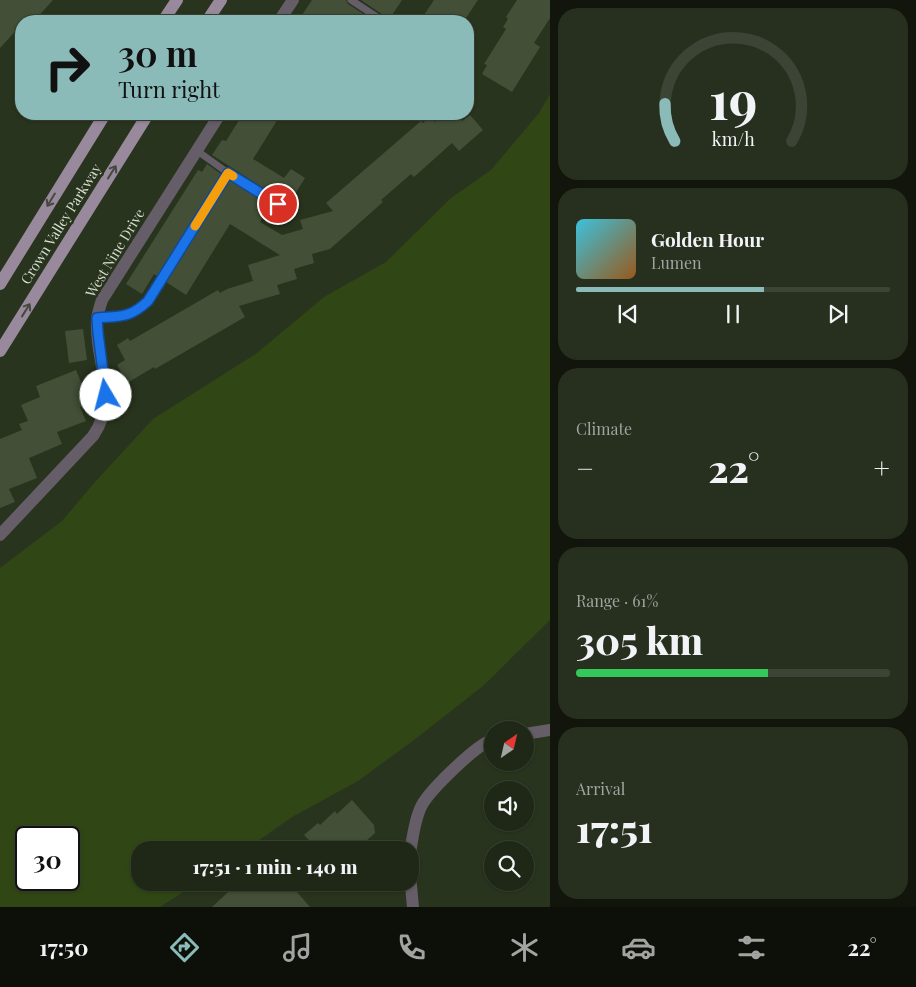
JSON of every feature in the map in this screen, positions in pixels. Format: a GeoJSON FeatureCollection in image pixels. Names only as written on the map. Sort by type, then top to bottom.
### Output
{"type":"FeatureCollection","features":[{"type":"Feature","properties":{"kind":"main road"},"geometry":{"type":"LineString","coordinates":[[167,15],[177,0]]}},
{"type":"Feature","properties":{"kind":"main road"},"geometry":{"type":"LineString","coordinates":[[211,15],[221,0]]}},
{"type":"Feature","properties":{"kind":"main road","name":"Crown Valley Parkway"},"geometry":{"type":"LineString","coordinates":[[0,284],[101,120]]}},
{"type":"Feature","properties":{"kind":"main road","name":"Crown Valley Parkway"},"geometry":{"type":"LineString","coordinates":[[0,351],[144,120]]}},
{"type":"Feature","properties":{"kind":"street"},"geometry":{"type":"LineString","coordinates":[[284,15],[293,0]]}},
{"type":"Feature","properties":{"kind":"street","name":"West Nine Drive"},"geometry":{"type":"LineString","coordinates":[[0,534],[94,436],[100,426],[105,410],[106,395],[97,318],[102,300],[216,120]]}},
{"type":"Feature","properties":{"kind":"street"},"geometry":{"type":"LineString","coordinates":[[534,733],[550,730]]}},
{"type":"Feature","properties":{"kind":"street"},"geometry":{"type":"LineString","coordinates":[[411,841],[420,807],[455,767],[484,746]]}},
{"type":"Feature","properties":{"kind":"street"},"geometry":{"type":"LineString","coordinates":[[412,891],[413,907]]}},
{"type":"Feature","properties":{"kind":"lane"},"geometry":{"type":"LineString","coordinates":[[351,0],[374,15]]}},
{"type":"Feature","properties":{"kind":"lane"},"geometry":{"type":"LineString","coordinates":[[196,150],[228,173],[278,204]]}},
{"type":"Feature","properties":{"kind":"lane"},"geometry":{"type":"LineString","coordinates":[[97,318],[127,316],[139,310],[148,301],[228,173]]}},
{"type":"Feature","properties":{"kind":"lane"},"geometry":{"type":"LineString","coordinates":[[269,220],[285,192]]}},
{"type":"Feature","properties":{"kind":"green space"},"geometry":{"type":"Polygon","coordinates":[[[550,94],[550,620],[483,686],[414,740],[358,781],[292,817],[258,841],[131,841],[131,891],[185,891],[160,907],[0,907],[0,568],[62,521],[153,419],[257,353],[324,297],[386,262],[451,198],[491,170],[539,113],[550,94]]]}},
{"type":"Feature","properties":{"kind":"building"},"geometry":{"type":"Polygon","coordinates":[[[0,0],[53,0],[39,15],[15,15],[15,32],[0,48],[0,0]]]}},
{"type":"Feature","properties":{"kind":"building"},"geometry":{"type":"Polygon","coordinates":[[[312,0],[346,0],[348,4],[365,15],[302,15],[312,0]]]}},
{"type":"Feature","properties":{"kind":"building"},"geometry":{"type":"Polygon","coordinates":[[[361,0],[402,0],[392,15],[383,15],[361,0]]]}},
{"type":"Feature","properties":{"kind":"building"},"geometry":{"type":"Polygon","coordinates":[[[434,0],[478,0],[468,15],[424,15],[434,0]]]}},
{"type":"Feature","properties":{"kind":"building"},"geometry":{"type":"Polygon","coordinates":[[[517,0],[550,0],[550,18],[534,43],[540,47],[512,92],[482,74],[487,65],[484,64],[506,29],[503,27],[508,19],[506,17],[517,0]]]}},
{"type":"Feature","properties":{"kind":"building"},"geometry":{"type":"Polygon","coordinates":[[[239,120],[277,120],[253,159],[284,178],[291,169],[305,178],[295,194],[283,186],[276,196],[212,155],[222,140],[226,141],[239,120]]]}},
{"type":"Feature","properties":{"kind":"building"},"geometry":{"type":"Polygon","coordinates":[[[426,120],[433,120],[435,122],[438,120],[474,120],[483,130],[459,151],[452,143],[414,177],[411,174],[381,200],[383,202],[330,249],[312,254],[314,263],[294,269],[297,279],[277,285],[280,294],[239,306],[245,317],[127,383],[117,365],[125,360],[117,345],[128,338],[130,341],[218,290],[220,293],[253,281],[248,265],[280,255],[230,224],[186,295],[166,282],[230,180],[270,205],[260,222],[282,235],[303,229],[300,220],[333,211],[326,203],[421,121],[423,123],[426,120]]]}},
{"type":"Feature","properties":{"kind":"building"},"geometry":{"type":"Polygon","coordinates":[[[207,164],[221,174],[157,276],[154,274],[142,294],[126,284],[198,170],[202,172],[207,164]]]}},
{"type":"Feature","properties":{"kind":"building"},"geometry":{"type":"Polygon","coordinates":[[[83,329],[87,360],[69,363],[65,331],[83,329]]]}},
{"type":"Feature","properties":{"kind":"building"},"geometry":{"type":"Polygon","coordinates":[[[76,370],[90,403],[80,407],[86,421],[57,432],[62,444],[29,458],[37,478],[9,489],[15,502],[0,508],[0,439],[22,430],[19,424],[28,421],[21,405],[40,397],[36,386],[76,370]]]}},
{"type":"Feature","properties":{"kind":"building"},"geometry":{"type":"Polygon","coordinates":[[[352,800],[374,825],[375,833],[366,841],[310,841],[304,835],[318,823],[320,825],[335,811],[337,814],[352,800]]]}},
{"type":"Feature","properties":{"kind":"building"},"geometry":{"type":"Polygon","coordinates":[[[229,891],[298,891],[310,907],[212,907],[229,891]]]}},
{"type":"Feature","properties":{"kind":"slow traffic"},"geometry":{"type":"LineString","coordinates":[[195,226],[228,173],[233,176]]}},
{"type":"Feature","properties":{"kind":"route"},"geometry":{"type":"LineString","coordinates":[[106,395],[97,318],[127,316],[139,310],[148,301],[228,173],[278,204]]}}]}
